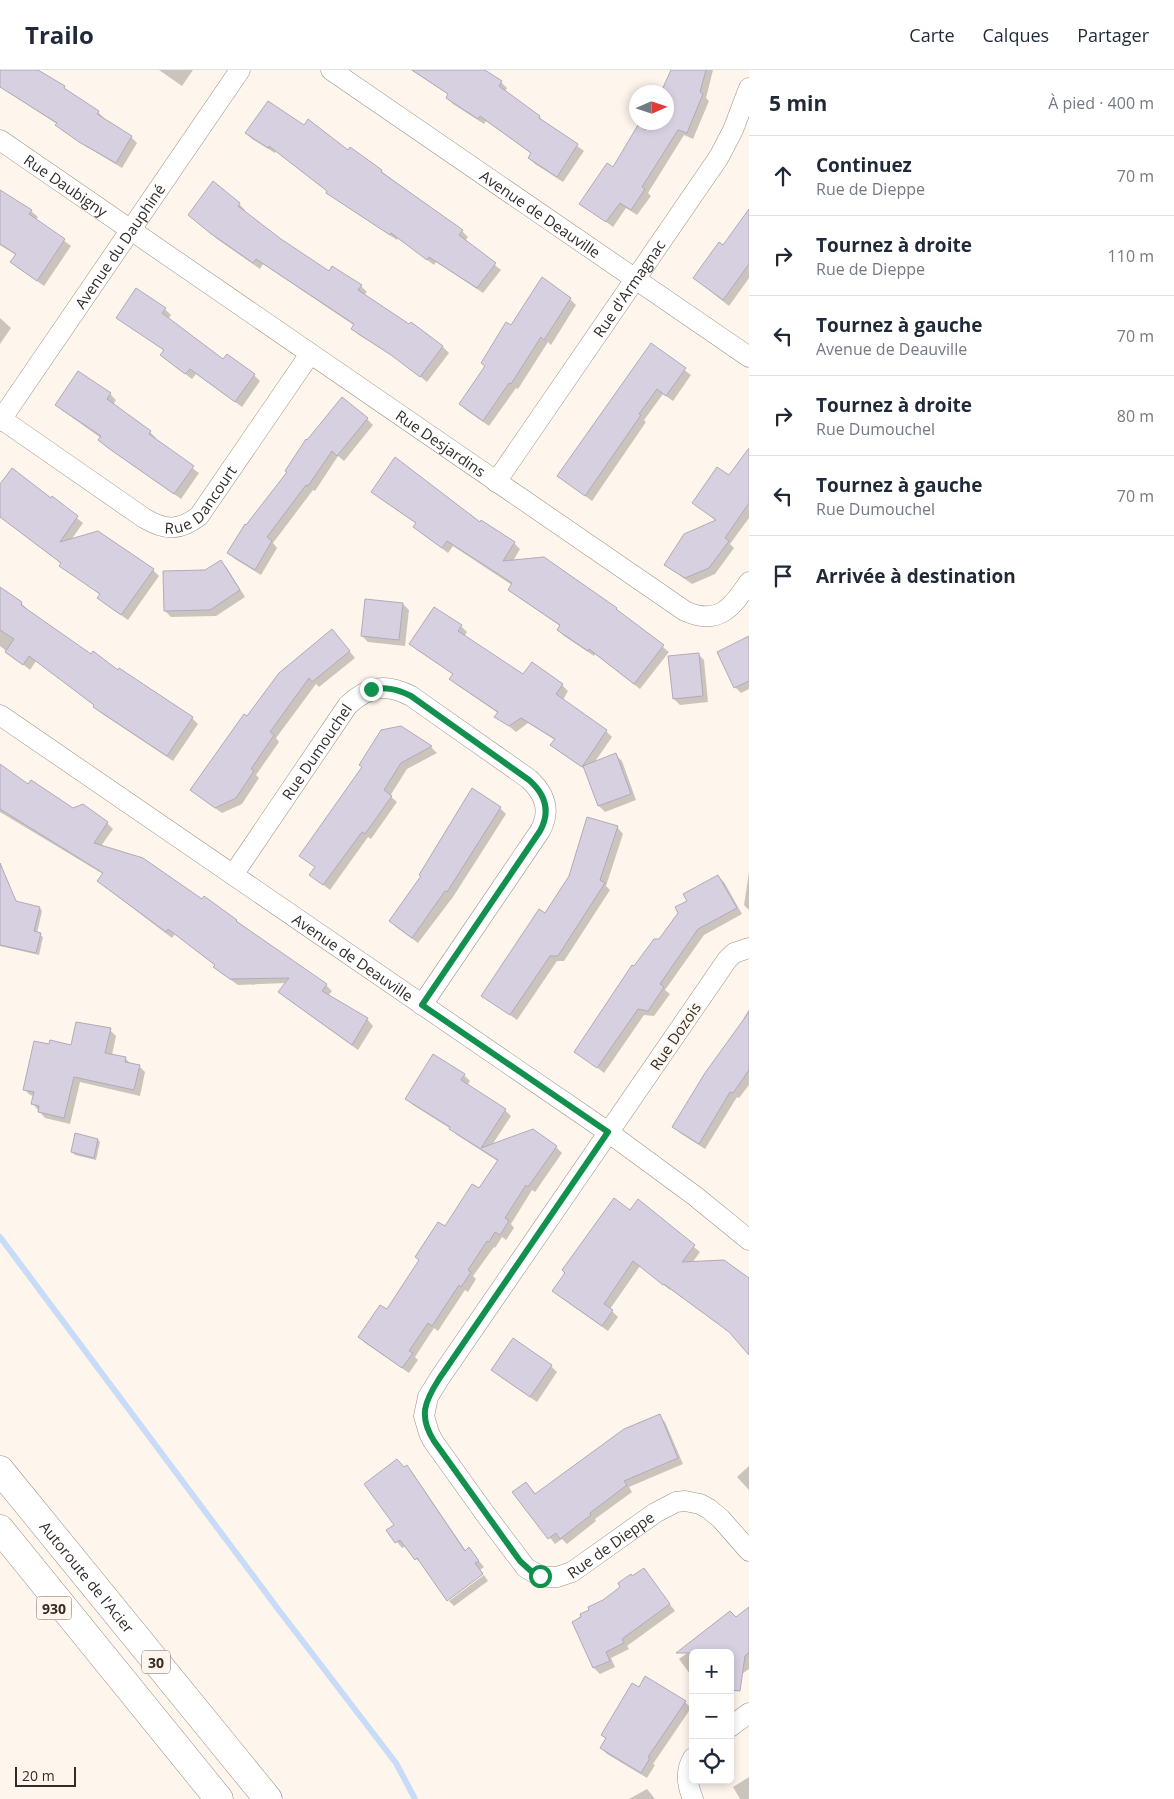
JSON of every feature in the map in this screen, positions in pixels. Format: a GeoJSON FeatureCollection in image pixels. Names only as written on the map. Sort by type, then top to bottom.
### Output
{"type":"FeatureCollection","features":[{"type":"Feature","properties":{"kind":"highway"},"geometry":{"type":"LineString","coordinates":[[0,1453],[44,1524]]}},
{"type":"Feature","properties":{"kind":"highway","name":"Autoroute de l'Acier"},"geometry":{"type":"LineString","coordinates":[[0,1470],[268,1799]]}},
{"type":"Feature","properties":{"kind":"highway","name":"30"},"geometry":{"type":"LineString","coordinates":[[0,1529],[219,1799]]}},
{"type":"Feature","properties":{"kind":"highway","name":"930"},"geometry":{"type":"LineString","coordinates":[[0,1553],[108,1663]]}},
{"type":"Feature","properties":{"kind":"street","name":"Avenue du Dauphiné"},"geometry":{"type":"LineString","coordinates":[[0,419],[240,70]]}},
{"type":"Feature","properties":{"kind":"street","name":"Avenue de Deauville"},"geometry":{"type":"LineString","coordinates":[[331,70],[749,357]]}},
{"type":"Feature","properties":{"kind":"street","name":"Rue d'Armagnac"},"geometry":{"type":"LineString","coordinates":[[496,482],[719,157],[733,130],[749,88]]}},
{"type":"Feature","properties":{"kind":"street","name":"Rue Daubigny"},"geometry":{"type":"LineString","coordinates":[[0,140],[131,231]]}},
{"type":"Feature","properties":{"kind":"street","name":"Rue Desjardins"},"geometry":{"type":"LineString","coordinates":[[131,231],[685,611],[707,617],[718,614],[728,609],[736,601],[749,582]]}},
{"type":"Feature","properties":{"kind":"street","name":"Rue Dancourt"},"geometry":{"type":"LineString","coordinates":[[0,419],[144,518],[164,528],[177,528],[188,524],[199,516],[310,354]]}},
{"type":"Feature","properties":{"kind":"street","name":"Rue Dumouchel"},"geometry":{"type":"LineString","coordinates":[[233,875],[348,705],[371,689],[385,687],[399,690],[411,696],[529,780],[542,795],[546,811],[544,824],[540,831],[422,1005]]}},
{"type":"Feature","properties":{"kind":"street","name":"Avenue de Deauville"},"geometry":{"type":"LineString","coordinates":[[0,715],[608,1132],[695,1196],[749,1240]]}},
{"type":"Feature","properties":{"kind":"street","name":"Rue Dozois"},"geometry":{"type":"LineString","coordinates":[[608,1132],[727,960],[734,953],[749,948]]}},
{"type":"Feature","properties":{"kind":"street","name":"Rue de Dieppe"},"geometry":{"type":"LineString","coordinates":[[608,1132],[428,1397],[424,1416],[429,1433],[520,1561],[532,1572],[540,1576],[557,1577],[572,1572],[655,1513],[671,1504],[684,1501],[700,1504],[709,1509],[721,1519],[749,1551]]}},
{"type":"Feature","properties":{"kind":"street"},"geometry":{"type":"LineString","coordinates":[[734,1723],[749,1712]]}},
{"type":"Feature","properties":{"kind":"street"},"geometry":{"type":"LineString","coordinates":[[689,1766],[688,1784],[694,1799]]}},
{"type":"Feature","properties":{"kind":"building"},"geometry":{"type":"Polygon","coordinates":[[[0,70],[38,70],[65,86],[64,88],[99,111],[97,114],[132,136],[116,163],[79,142],[55,125],[57,123],[0,87],[0,70]]]}},
{"type":"Feature","properties":{"kind":"building"},"geometry":{"type":"Polygon","coordinates":[[[412,70],[485,70],[502,81],[499,86],[540,116],[539,118],[578,144],[557,177],[528,158],[531,153],[480,116],[478,119],[446,98],[448,94],[412,70]]]}},
{"type":"Feature","properties":{"kind":"building"},"geometry":{"type":"Polygon","coordinates":[[[671,70],[706,70],[700,92],[703,94],[687,133],[678,130],[642,187],[645,189],[631,210],[620,203],[606,222],[579,204],[607,163],[613,167],[635,130],[674,130],[674,85],[664,85],[671,70]]]}},
{"type":"Feature","properties":{"kind":"building"},"geometry":{"type":"Polygon","coordinates":[[[268,101],[304,125],[308,119],[348,150],[350,147],[382,170],[381,172],[463,230],[459,235],[496,263],[477,288],[429,257],[427,260],[391,233],[390,235],[326,193],[327,191],[269,146],[268,148],[245,133],[268,101]]]}},
{"type":"Feature","properties":{"kind":"building"},"geometry":{"type":"Polygon","coordinates":[[[213,181],[240,203],[238,206],[281,239],[329,271],[332,266],[362,285],[358,290],[409,324],[411,322],[443,346],[420,377],[351,329],[354,324],[256,259],[253,263],[188,215],[213,181]]]}},
{"type":"Feature","properties":{"kind":"building"},"geometry":{"type":"Polygon","coordinates":[[[0,190],[32,210],[29,214],[65,239],[37,281],[10,262],[16,254],[0,244],[0,190]]]}},
{"type":"Feature","properties":{"kind":"building"},"geometry":{"type":"Polygon","coordinates":[[[749,209],[749,264],[723,300],[693,278],[719,242],[723,245],[749,209]]]}},
{"type":"Feature","properties":{"kind":"building"},"geometry":{"type":"Polygon","coordinates":[[[542,277],[571,298],[544,340],[541,337],[511,384],[509,383],[483,421],[459,404],[485,366],[481,363],[506,322],[511,325],[542,277]]]}},
{"type":"Feature","properties":{"kind":"building"},"geometry":{"type":"Polygon","coordinates":[[[136,288],[166,308],[162,313],[223,359],[227,354],[255,374],[235,402],[190,369],[185,374],[160,355],[164,350],[116,318],[136,288]]]}},
{"type":"Feature","properties":{"kind":"building"},"geometry":{"type":"Polygon","coordinates":[[[651,343],[686,368],[666,396],[657,389],[585,496],[557,476],[651,343]]]}},
{"type":"Feature","properties":{"kind":"building"},"geometry":{"type":"Polygon","coordinates":[[[78,371],[111,393],[107,399],[151,431],[149,434],[194,466],[174,494],[98,440],[101,436],[55,405],[78,371]]]}},
{"type":"Feature","properties":{"kind":"building"},"geometry":{"type":"Polygon","coordinates":[[[342,397],[368,418],[337,456],[332,451],[308,486],[306,485],[267,537],[272,541],[255,570],[227,553],[245,524],[287,472],[285,471],[306,439],[342,397]]]}},
{"type":"Feature","properties":{"kind":"building"},"geometry":{"type":"Polygon","coordinates":[[[749,448],[749,503],[725,538],[729,541],[709,568],[685,578],[664,565],[684,534],[716,520],[692,503],[717,467],[729,475],[749,448]]]}},
{"type":"Feature","properties":{"kind":"building"},"geometry":{"type":"Polygon","coordinates":[[[395,457],[480,522],[481,520],[515,542],[503,561],[544,557],[617,608],[664,645],[634,684],[589,649],[588,651],[557,630],[560,625],[508,590],[512,583],[447,541],[442,548],[413,527],[416,523],[371,492],[395,457]]]}},
{"type":"Feature","properties":{"kind":"building"},"geometry":{"type":"Polygon","coordinates":[[[12,468],[78,516],[60,542],[98,531],[154,569],[121,615],[97,598],[100,594],[59,566],[61,563],[0,517],[0,484],[12,468]]]}},
{"type":"Feature","properties":{"kind":"building"},"geometry":{"type":"Polygon","coordinates":[[[221,560],[240,590],[210,610],[164,611],[163,571],[205,570],[221,560]]]}},
{"type":"Feature","properties":{"kind":"building"},"geometry":{"type":"Polygon","coordinates":[[[0,587],[22,602],[21,605],[91,654],[93,651],[118,670],[119,668],[193,717],[167,756],[93,707],[94,705],[29,656],[23,665],[5,652],[14,639],[0,630],[0,587]]]}},
{"type":"Feature","properties":{"kind":"building"},"geometry":{"type":"Polygon","coordinates":[[[365,599],[403,603],[399,640],[361,636],[365,599]]]}},
{"type":"Feature","properties":{"kind":"building"},"geometry":{"type":"Polygon","coordinates":[[[434,607],[462,625],[458,631],[523,674],[532,662],[563,684],[556,694],[607,730],[582,767],[550,745],[555,739],[521,718],[509,726],[494,717],[498,712],[449,679],[453,674],[409,644],[434,607]]]}},
{"type":"Feature","properties":{"kind":"building"},"geometry":{"type":"Polygon","coordinates":[[[332,629],[350,651],[312,682],[309,678],[270,732],[274,735],[251,769],[254,771],[236,798],[215,808],[190,790],[244,714],[247,716],[279,673],[332,629]]]}},
{"type":"Feature","properties":{"kind":"building"},"geometry":{"type":"Polygon","coordinates":[[[749,636],[749,681],[734,688],[717,652],[749,636]]]}},
{"type":"Feature","properties":{"kind":"building"},"geometry":{"type":"Polygon","coordinates":[[[699,653],[703,696],[673,699],[668,656],[699,653]]]}},
{"type":"Feature","properties":{"kind":"building"},"geometry":{"type":"Polygon","coordinates":[[[401,726],[432,746],[401,763],[384,790],[392,796],[365,834],[362,832],[323,885],[309,875],[315,867],[299,856],[362,767],[359,765],[381,730],[401,726]]]}},
{"type":"Feature","properties":{"kind":"building"},"geometry":{"type":"Polygon","coordinates":[[[616,753],[631,794],[598,806],[583,766],[616,753]]]}},
{"type":"Feature","properties":{"kind":"building"},"geometry":{"type":"Polygon","coordinates":[[[0,764],[28,784],[31,780],[73,808],[83,804],[108,822],[94,843],[143,858],[202,899],[204,896],[236,921],[327,984],[322,991],[368,1018],[352,1045],[278,992],[289,978],[230,979],[168,929],[166,932],[97,881],[103,873],[0,809],[0,764]]]}},
{"type":"Feature","properties":{"kind":"building"},"geometry":{"type":"Polygon","coordinates":[[[472,788],[501,807],[447,892],[445,891],[412,938],[389,921],[421,876],[419,875],[472,788]]]}},
{"type":"Feature","properties":{"kind":"building"},"geometry":{"type":"Polygon","coordinates":[[[587,817],[618,826],[600,880],[605,883],[558,956],[550,956],[510,1015],[481,996],[539,909],[545,913],[569,876],[587,817]]]}},
{"type":"Feature","properties":{"kind":"building"},"geometry":{"type":"Polygon","coordinates":[[[0,863],[16,901],[40,907],[34,931],[41,933],[36,953],[0,945],[0,863]]]}},
{"type":"Feature","properties":{"kind":"building"},"geometry":{"type":"Polygon","coordinates":[[[718,875],[737,908],[698,929],[660,984],[664,987],[648,1011],[638,1009],[597,1068],[574,1052],[632,965],[634,966],[654,939],[659,939],[678,913],[675,907],[687,901],[683,894],[718,875]]]}},
{"type":"Feature","properties":{"kind":"building"},"geometry":{"type":"Polygon","coordinates":[[[749,1012],[749,1070],[733,1093],[730,1092],[699,1144],[672,1127],[705,1073],[749,1012]]]}},
{"type":"Feature","properties":{"kind":"building"},"geometry":{"type":"Polygon","coordinates":[[[76,1022],[111,1028],[105,1053],[126,1057],[125,1062],[140,1065],[134,1090],[74,1077],[64,1118],[38,1112],[39,1106],[31,1104],[34,1092],[23,1090],[34,1041],[49,1044],[50,1040],[71,1045],[76,1022]]]}},
{"type":"Feature","properties":{"kind":"building"},"geometry":{"type":"Polygon","coordinates":[[[433,1054],[465,1074],[461,1080],[506,1109],[481,1148],[533,1129],[557,1146],[528,1187],[526,1185],[505,1218],[509,1221],[500,1235],[495,1232],[489,1242],[487,1241],[468,1270],[471,1272],[461,1287],[459,1285],[432,1326],[428,1323],[409,1351],[413,1353],[402,1368],[358,1337],[380,1305],[387,1309],[419,1260],[415,1257],[438,1222],[445,1226],[472,1184],[479,1188],[498,1160],[405,1099],[433,1054]]]}},
{"type":"Feature","properties":{"kind":"building"},"geometry":{"type":"Polygon","coordinates":[[[75,1133],[98,1139],[94,1158],[71,1152],[75,1133]]]}},
{"type":"Feature","properties":{"kind":"building"},"geometry":{"type":"Polygon","coordinates":[[[614,1198],[630,1210],[638,1199],[695,1245],[682,1262],[724,1260],[749,1278],[749,1355],[729,1332],[633,1261],[604,1304],[613,1310],[602,1326],[552,1291],[565,1273],[562,1270],[614,1198]]]}},
{"type":"Feature","properties":{"kind":"building"},"geometry":{"type":"Polygon","coordinates":[[[513,1338],[552,1365],[530,1397],[491,1370],[513,1338]]]}},
{"type":"Feature","properties":{"kind":"building"},"geometry":{"type":"Polygon","coordinates":[[[660,1414],[678,1458],[624,1481],[627,1485],[560,1539],[556,1533],[548,1539],[512,1492],[526,1482],[535,1494],[624,1429],[660,1414]]]}},
{"type":"Feature","properties":{"kind":"building"},"geometry":{"type":"Polygon","coordinates":[[[397,1459],[404,1467],[407,1465],[465,1551],[469,1547],[479,1561],[475,1563],[483,1574],[447,1601],[417,1558],[415,1560],[400,1540],[395,1543],[386,1530],[394,1525],[364,1484],[397,1459]]]}},
{"type":"Feature","properties":{"kind":"building"},"geometry":{"type":"Polygon","coordinates":[[[644,1568],[670,1604],[622,1639],[624,1643],[606,1652],[610,1661],[593,1668],[572,1622],[581,1617],[580,1614],[589,1610],[588,1607],[603,1600],[620,1587],[618,1583],[644,1568]]]}},
{"type":"Feature","properties":{"kind":"building"},"geometry":{"type":"Polygon","coordinates":[[[749,1607],[749,1653],[745,1656],[740,1691],[734,1690],[734,1649],[689,1649],[689,1653],[676,1653],[730,1611],[736,1617],[749,1607]]]}},
{"type":"Feature","properties":{"kind":"building"},"geometry":{"type":"Polygon","coordinates":[[[645,1676],[686,1701],[648,1757],[650,1758],[641,1773],[600,1748],[606,1738],[601,1735],[632,1683],[639,1687],[645,1676]]]}},
{"type":"Feature","properties":{"kind":"waterway"},"geometry":{"type":"LineString","coordinates":[[0,1237],[278,1609],[396,1763],[415,1799]]}},
{"type":"Feature","properties":{"kind":"route"},"geometry":{"type":"LineString","coordinates":[[371,689],[385,687],[399,690],[411,696],[529,780],[536,786],[545,803],[546,818],[540,831],[422,1005],[608,1132],[439,1379],[425,1406],[424,1416],[426,1425],[434,1441],[520,1561],[526,1568],[540,1576]]}}]}
